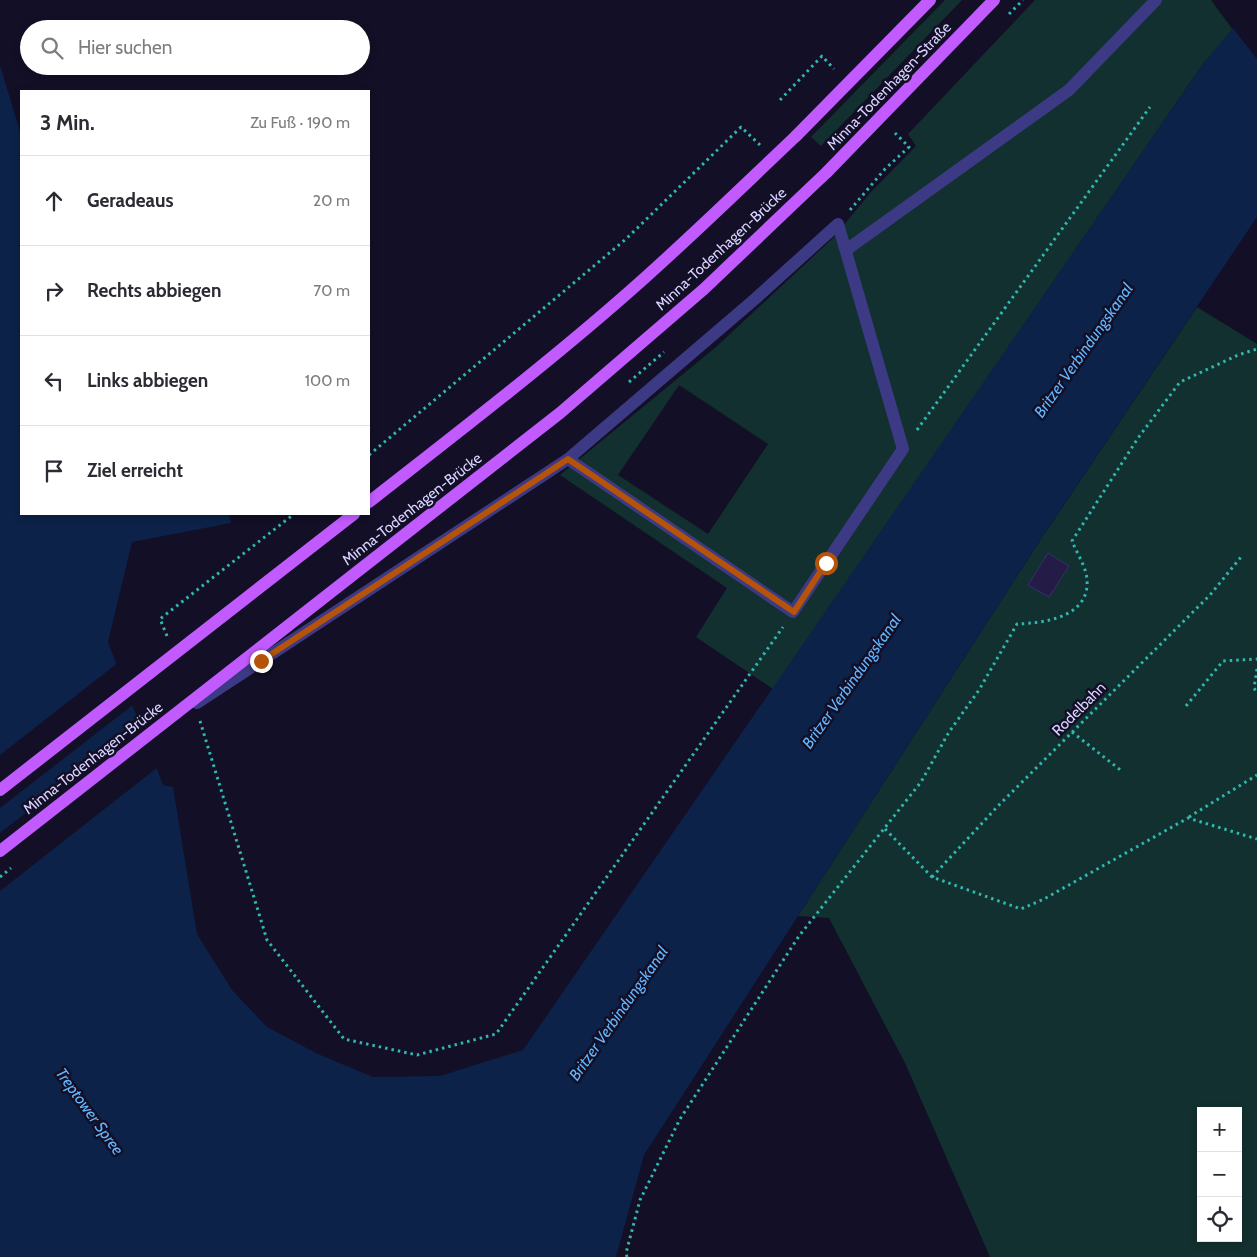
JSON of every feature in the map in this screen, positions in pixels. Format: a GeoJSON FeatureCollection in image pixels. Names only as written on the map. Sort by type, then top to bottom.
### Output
{"type":"FeatureCollection","features":[{"type":"Feature","properties":{"kind":"main road","name":"Minna-Todenhagen-Straße"},"geometry":{"type":"LineString","coordinates":[[796,136],[930,0]]}},
{"type":"Feature","properties":{"kind":"main road","name":"Minna-Todenhagen-Straße"},"geometry":{"type":"LineString","coordinates":[[827,172],[994,0]]}},
{"type":"Feature","properties":{"kind":"main road","name":"Minna-Todenhagen-Brücke"},"geometry":{"type":"LineString","coordinates":[[370,501],[541,366],[622,297],[708,220],[796,136]]}},
{"type":"Feature","properties":{"kind":"main road","name":"Minna-Todenhagen-Brücke"},"geometry":{"type":"LineString","coordinates":[[0,851],[560,413],[704,289],[827,172]]}},
{"type":"Feature","properties":{"kind":"main road"},"geometry":{"type":"LineString","coordinates":[[0,790],[353,515]]}},
{"type":"Feature","properties":{"kind":"lane"},"geometry":{"type":"LineString","coordinates":[[846,250],[1069,90],[1156,0]]}},
{"type":"Feature","properties":{"kind":"lane"},"geometry":{"type":"LineString","coordinates":[[195,704],[568,459],[755,299],[838,224],[903,449],[794,612],[568,459]]}},
{"type":"Feature","properties":{"kind":"path"},"geometry":{"type":"LineString","coordinates":[[780,100],[822,56],[834,69]]}},
{"type":"Feature","properties":{"kind":"path"},"geometry":{"type":"LineString","coordinates":[[903,449],[1150,107]]}},
{"type":"Feature","properties":{"kind":"path"},"geometry":{"type":"LineString","coordinates":[[370,454],[626,239],[741,127],[762,148]]}},
{"type":"Feature","properties":{"kind":"path"},"geometry":{"type":"LineString","coordinates":[[838,224],[885,169],[909,148],[895,132]]}},
{"type":"Feature","properties":{"kind":"path"},"geometry":{"type":"LineString","coordinates":[[756,146],[762,140]]}},
{"type":"Feature","properties":{"kind":"path"},"geometry":{"type":"LineString","coordinates":[[627,1257],[626,1253],[640,1200],[680,1119],[799,936],[921,782],[949,732],[979,690],[1017,624],[1038,624],[1059,618],[1078,606],[1086,591],[1086,573],[1072,541],[1138,438],[1180,382],[1238,355],[1257,349]]}},
{"type":"Feature","properties":{"kind":"path"},"geometry":{"type":"LineString","coordinates":[[160,619],[293,515]]}},
{"type":"Feature","properties":{"kind":"path","name":"Rodelbahn"},"geometry":{"type":"LineString","coordinates":[[932,877],[998,806],[1210,595],[1241,557]]}},
{"type":"Feature","properties":{"kind":"path"},"geometry":{"type":"LineString","coordinates":[[195,704],[267,940],[344,1039],[417,1055],[496,1034],[794,612]]}},
{"type":"Feature","properties":{"kind":"path"},"geometry":{"type":"LineString","coordinates":[[1186,706],[1223,661],[1257,658]]}},
{"type":"Feature","properties":{"kind":"path"},"geometry":{"type":"LineString","coordinates":[[1257,669],[1254,688],[1257,693]]}},
{"type":"Feature","properties":{"kind":"path"},"geometry":{"type":"LineString","coordinates":[[1072,732],[1123,772]]}},
{"type":"Feature","properties":{"kind":"path"},"geometry":{"type":"LineString","coordinates":[[885,829],[932,877],[1021,909],[1044,899],[1188,818],[1257,775]]}},
{"type":"Feature","properties":{"kind":"path"},"geometry":{"type":"LineString","coordinates":[[1188,818],[1257,839]]}},
{"type":"Feature","properties":{"kind":"green space"},"geometry":{"type":"Polygon","coordinates":[[[945,0],[962,0],[821,146],[811,137],[945,0]]]}},
{"type":"Feature","properties":{"kind":"green space"},"geometry":{"type":"Polygon","coordinates":[[[1035,0],[1211,0],[1233,30],[1203,64],[773,689],[696,637],[727,588],[560,475],[716,347],[833,238],[871,192],[916,146],[908,134],[1035,0]],[[679,385],[618,475],[708,534],[768,444],[679,385]]]}},
{"type":"Feature","properties":{"kind":"green space"},"geometry":{"type":"Polygon","coordinates":[[[1197,307],[1257,344],[1257,1257],[990,1257],[905,1063],[829,918],[798,916],[1039,542],[1197,307]]]}},
{"type":"Feature","properties":{"kind":"water"},"geometry":{"type":"Polygon","coordinates":[[[1257,0],[1257,217],[1039,542],[644,1155],[616,1257],[0,1257],[0,65],[20,132],[20,515],[229,515],[231,523],[132,542],[108,642],[163,785],[173,787],[197,934],[232,990],[267,1027],[318,1054],[373,1077],[440,1076],[523,1050],[1203,64],[1257,0]]]}},
{"type":"Feature","properties":{"kind":"pier"},"geometry":{"type":"Polygon","coordinates":[[[1253,0],[1257,0],[1257,59],[1232,27],[1253,0]]]}},
{"type":"Feature","properties":{"kind":"pier"},"geometry":{"type":"Polygon","coordinates":[[[119,662],[134,704],[0,808],[0,755],[119,662]]]}},
{"type":"Feature","properties":{"kind":"pier"},"geometry":{"type":"Polygon","coordinates":[[[142,723],[158,767],[0,891],[0,833],[142,723]]]}},
{"type":"Feature","properties":{"kind":"building"},"geometry":{"type":"Polygon","coordinates":[[[1048,553],[1069,566],[1049,597],[1028,585],[1048,553]]]}},
{"type":"Feature","properties":{"kind":"route"},"geometry":{"type":"LineString","coordinates":[[261,661],[568,459],[794,612],[826,563]]}},
{"type":"Feature","properties":{"kind":"water label","name":"Britzer Verbindungskanal"},"geometry":{"type":"Point","coordinates":[1083,350]}},
{"type":"Feature","properties":{"kind":"water label","name":"Britzer Verbindungskanal"},"geometry":{"type":"Point","coordinates":[851,681]}},
{"type":"Feature","properties":{"kind":"water label","name":"Britzer Verbindungskanal"},"geometry":{"type":"Point","coordinates":[618,1013]}},
{"type":"Feature","properties":{"kind":"water label","name":"Treptower Spree"},"geometry":{"type":"Point","coordinates":[90,1111]}}]}
